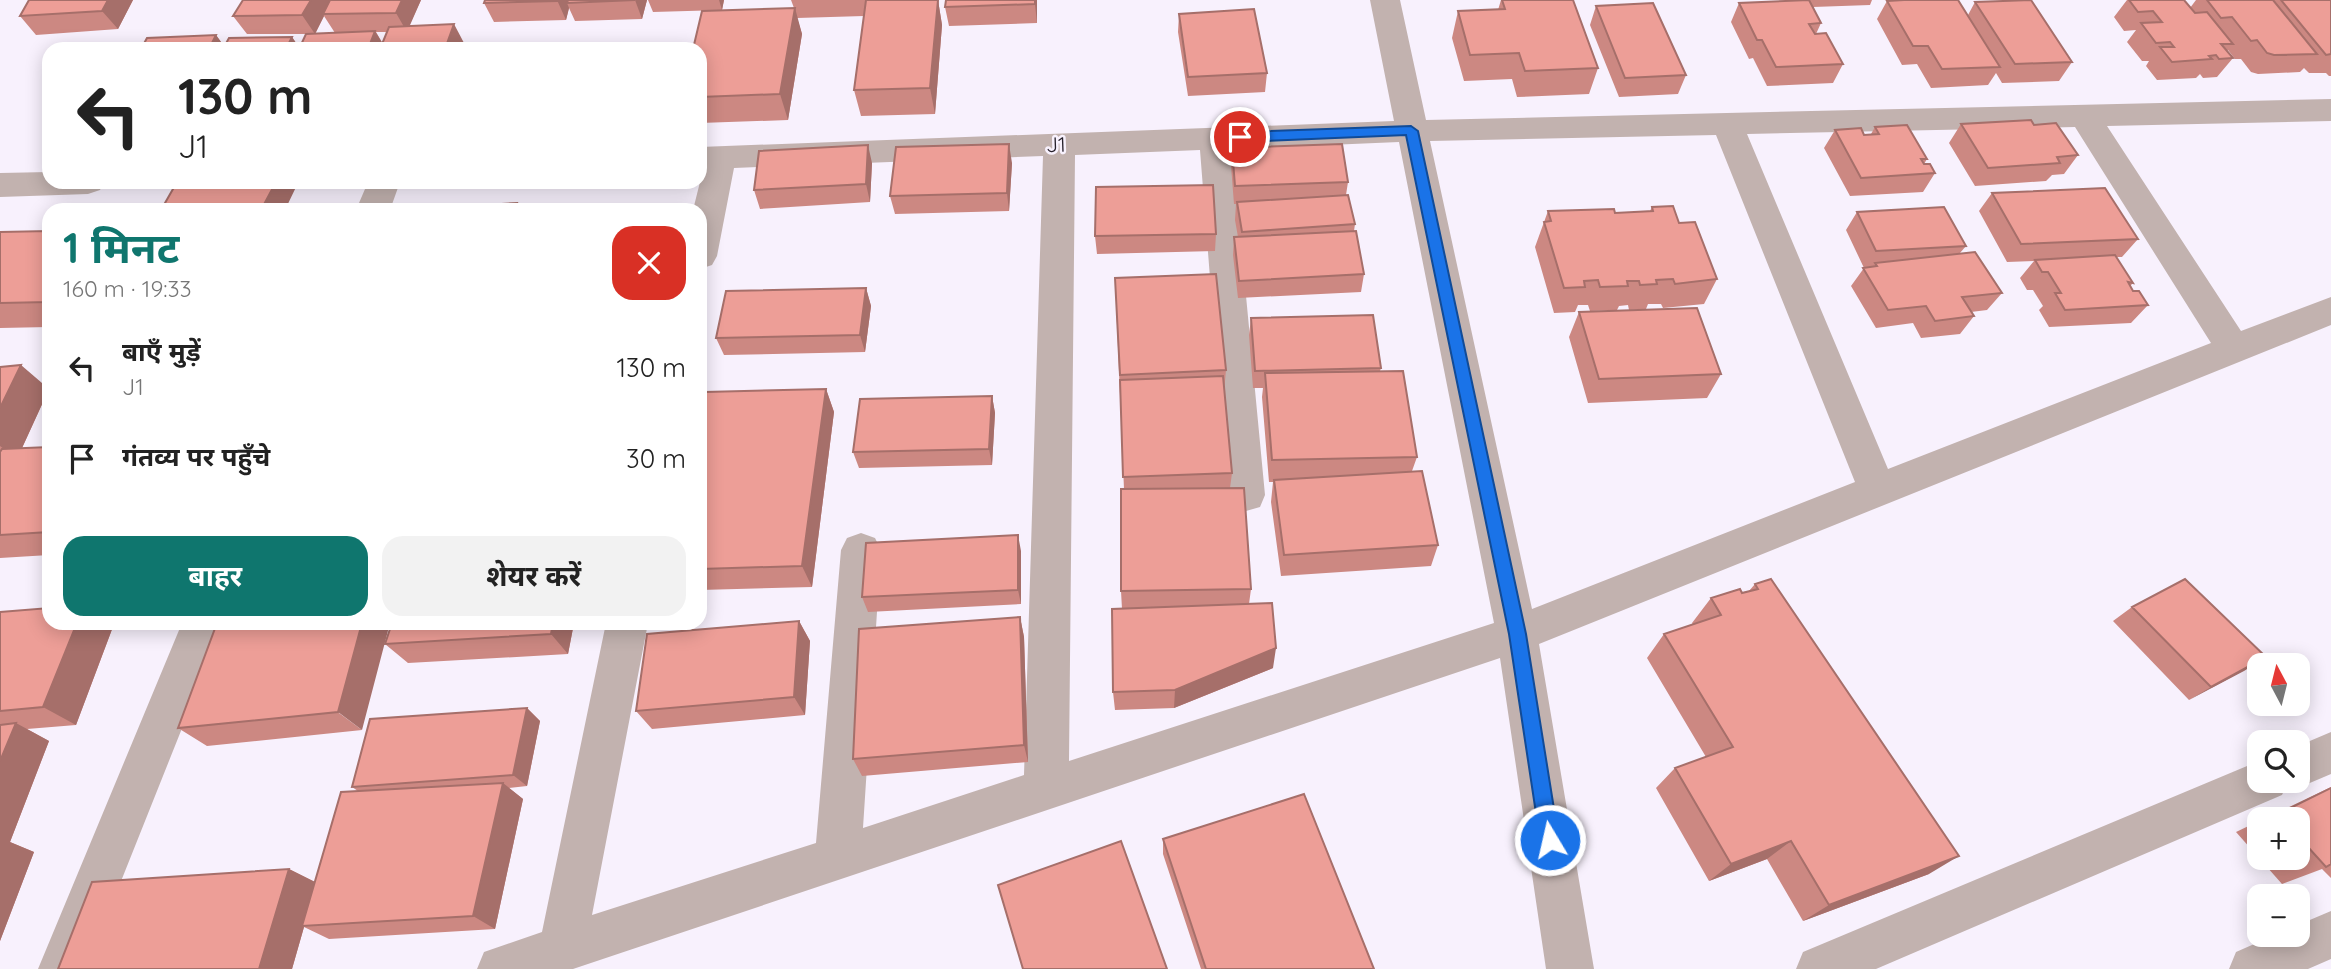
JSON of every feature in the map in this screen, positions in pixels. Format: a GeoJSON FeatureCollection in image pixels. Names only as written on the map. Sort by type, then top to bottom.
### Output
{"type":"FeatureCollection","features":[{"type":"Feature","properties":{"kind":"street"},"geometry":{"type":"LineString","coordinates":[[1385,0],[1517,634],[1570,969]]}},
{"type":"Feature","properties":{"kind":"street","name":"J1"},"geometry":{"type":"LineString","coordinates":[[710,158],[1411,131],[2331,110]]}},
{"type":"Feature","properties":{"kind":"street"},"geometry":{"type":"LineString","coordinates":[[2084,115],[2234,349]]}},
{"type":"Feature","properties":{"kind":"street"},"geometry":{"type":"LineString","coordinates":[[1727,123],[1878,491]]}},
{"type":"Feature","properties":{"kind":"street"},"geometry":{"type":"LineString","coordinates":[[1215,138],[1246,495]]}},
{"type":"Feature","properties":{"kind":"street"},"geometry":{"type":"LineString","coordinates":[[1046,789],[1059,144]]}},
{"type":"Feature","properties":{"kind":"street"},"geometry":{"type":"LineString","coordinates":[[707,187],[710,158]]}},
{"type":"Feature","properties":{"kind":"street"},"geometry":{"type":"LineString","coordinates":[[1,187],[42,185]]}},
{"type":"Feature","properties":{"kind":"street"},"geometry":{"type":"LineString","coordinates":[[500,969],[1517,634],[2331,310]]}},
{"type":"Feature","properties":{"kind":"street"},"geometry":{"type":"LineString","coordinates":[[838,858],[860,550]]}},
{"type":"Feature","properties":{"kind":"street"},"geometry":{"type":"LineString","coordinates":[[62,969],[200,630]]}},
{"type":"Feature","properties":{"kind":"street"},"geometry":{"type":"LineString","coordinates":[[562,948],[626,630]]}},
{"type":"Feature","properties":{"kind":"street"},"geometry":{"type":"LineString","coordinates":[[2310,762],[2331,753]]}},
{"type":"Feature","properties":{"kind":"street"},"geometry":{"type":"LineString","coordinates":[[1820,969],[2247,788]]}},
{"type":"Feature","properties":{"kind":"street"},"geometry":{"type":"LineString","coordinates":[[2253,969],[2331,935]]}},
{"type":"Feature","properties":{"kind":"building"},"geometry":{"type":"Polygon","coordinates":[[[29,0],[108,0],[102,11],[20,16],[29,0]]]}},
{"type":"Feature","properties":{"kind":"building"},"geometry":{"type":"Polygon","coordinates":[[[243,0],[311,0],[302,15],[233,16],[243,0]]]}},
{"type":"Feature","properties":{"kind":"building"},"geometry":{"type":"Polygon","coordinates":[[[330,0],[402,0],[396,13],[323,14],[330,0]]]}},
{"type":"Feature","properties":{"kind":"building"},"geometry":{"type":"Polygon","coordinates":[[[485,0],[557,0],[557,1],[484,3],[485,0]]]}},
{"type":"Feature","properties":{"kind":"building"},"geometry":{"type":"Polygon","coordinates":[[[568,0],[635,0],[567,3],[568,0]]]}},
{"type":"Feature","properties":{"kind":"building"},"geometry":{"type":"Polygon","coordinates":[[[866,0],[938,0],[930,88],[854,90],[866,0]]]}},
{"type":"Feature","properties":{"kind":"building"},"geometry":{"type":"Polygon","coordinates":[[[946,0],[1035,0],[1035,4],[945,7],[946,0]]]}},
{"type":"Feature","properties":{"kind":"building"},"geometry":{"type":"Polygon","coordinates":[[[1502,0],[1573,0],[1598,68],[1525,71],[1519,53],[1470,55],[1458,11],[1505,9],[1502,0]]]}},
{"type":"Feature","properties":{"kind":"building"},"geometry":{"type":"Polygon","coordinates":[[[1809,0],[1821,23],[1809,24],[1815,34],[1826,33],[1843,64],[1776,67],[1762,40],[1757,40],[1739,3],[1809,0]]]}},
{"type":"Feature","properties":{"kind":"building"},"geometry":{"type":"Polygon","coordinates":[[[1958,0],[2000,67],[1942,69],[1928,46],[1913,46],[1887,1],[1958,0]]]}},
{"type":"Feature","properties":{"kind":"building"},"geometry":{"type":"Polygon","coordinates":[[[2031,0],[2072,62],[2015,64],[1975,2],[2031,0]]]}},
{"type":"Feature","properties":{"kind":"building"},"geometry":{"type":"Polygon","coordinates":[[[2129,0],[2184,0],[2195,13],[2207,12],[2233,44],[2221,44],[2233,58],[2219,59],[2216,55],[2209,56],[2212,59],[2172,62],[2160,47],[2174,47],[2170,42],[2156,43],[2141,23],[2162,22],[2153,11],[2138,12],[2129,0]]]}},
{"type":"Feature","properties":{"kind":"building"},"geometry":{"type":"Polygon","coordinates":[[[2207,0],[2273,0],[2317,54],[2267,53],[2257,40],[2251,41],[2232,17],[2221,18],[2207,0]]]}},
{"type":"Feature","properties":{"kind":"building"},"geometry":{"type":"Polygon","coordinates":[[[2281,0],[2331,0],[2331,54],[2326,55],[2281,0]]]}},
{"type":"Feature","properties":{"kind":"building"},"geometry":{"type":"Polygon","coordinates":[[[1653,3],[1686,75],[1625,78],[1596,6],[1653,3]]]}},
{"type":"Feature","properties":{"kind":"building"},"geometry":{"type":"Polygon","coordinates":[[[795,8],[780,94],[707,97],[707,42],[695,42],[702,11],[795,8]]]}},
{"type":"Feature","properties":{"kind":"building"},"geometry":{"type":"Polygon","coordinates":[[[1254,9],[1267,73],[1188,77],[1179,14],[1254,9]]]}},
{"type":"Feature","properties":{"kind":"building"},"geometry":{"type":"Polygon","coordinates":[[[454,24],[448,42],[383,42],[389,27],[454,24]]]}},
{"type":"Feature","properties":{"kind":"building"},"geometry":{"type":"Polygon","coordinates":[[[375,31],[371,42],[302,42],[306,34],[375,31]]]}},
{"type":"Feature","properties":{"kind":"building"},"geometry":{"type":"Polygon","coordinates":[[[216,35],[212,42],[145,42],[147,38],[216,35]]]}},
{"type":"Feature","properties":{"kind":"building"},"geometry":{"type":"Polygon","coordinates":[[[292,37],[290,42],[227,42],[229,38],[292,37]]]}},
{"type":"Feature","properties":{"kind":"building"},"geometry":{"type":"Polygon","coordinates":[[[2031,120],[2034,125],[2056,123],[2078,155],[2057,157],[2060,163],[1988,168],[1961,124],[2031,120]]]}},
{"type":"Feature","properties":{"kind":"building"},"geometry":{"type":"Polygon","coordinates":[[[1907,125],[1927,159],[1921,159],[1924,164],[1930,164],[1935,173],[1861,178],[1835,130],[1861,128],[1864,135],[1879,134],[1875,127],[1907,125]]]}},
{"type":"Feature","properties":{"kind":"building"},"geometry":{"type":"Polygon","coordinates":[[[1009,144],[1007,193],[890,196],[896,147],[1009,144]]]}},
{"type":"Feature","properties":{"kind":"building"},"geometry":{"type":"Polygon","coordinates":[[[1342,144],[1348,182],[1235,186],[1232,148],[1342,144]]]}},
{"type":"Feature","properties":{"kind":"building"},"geometry":{"type":"Polygon","coordinates":[[[868,145],[866,184],[754,190],[759,151],[868,145]]]}},
{"type":"Feature","properties":{"kind":"building"},"geometry":{"type":"Polygon","coordinates":[[[1213,185],[1216,234],[1095,236],[1096,187],[1213,185]]]}},
{"type":"Feature","properties":{"kind":"building"},"geometry":{"type":"Polygon","coordinates":[[[2105,188],[2138,239],[2021,244],[1992,193],[2105,188]]]}},
{"type":"Feature","properties":{"kind":"building"},"geometry":{"type":"Polygon","coordinates":[[[173,189],[272,189],[265,203],[165,203],[173,189]]]}},
{"type":"Feature","properties":{"kind":"building"},"geometry":{"type":"Polygon","coordinates":[[[1348,195],[1355,224],[1242,232],[1237,202],[1348,195]]]}},
{"type":"Feature","properties":{"kind":"building"},"geometry":{"type":"Polygon","coordinates":[[[1673,206],[1679,223],[1695,222],[1717,279],[1675,284],[1673,279],[1656,280],[1657,284],[1640,285],[1639,281],[1627,281],[1628,286],[1600,287],[1598,280],[1584,281],[1585,287],[1564,288],[1544,222],[1551,221],[1548,211],[1614,209],[1615,213],[1653,211],[1652,207],[1673,206]]]}},
{"type":"Feature","properties":{"kind":"building"},"geometry":{"type":"Polygon","coordinates":[[[1944,207],[1966,246],[1876,251],[1857,212],[1944,207]]]}},
{"type":"Feature","properties":{"kind":"building"},"geometry":{"type":"Polygon","coordinates":[[[42,231],[42,302],[0,303],[0,232],[42,231]]]}},
{"type":"Feature","properties":{"kind":"building"},"geometry":{"type":"Polygon","coordinates":[[[1356,231],[1364,274],[1239,281],[1234,237],[1356,231]]]}},
{"type":"Feature","properties":{"kind":"building"},"geometry":{"type":"Polygon","coordinates":[[[1975,252],[2002,293],[1962,297],[1974,316],[1935,321],[1926,306],[1888,310],[1863,268],[1877,266],[1875,263],[1975,252]]]}},
{"type":"Feature","properties":{"kind":"building"},"geometry":{"type":"Polygon","coordinates":[[[2115,255],[2133,283],[2128,282],[2133,291],[2139,291],[2148,305],[2065,310],[2055,293],[2061,293],[2048,272],[2042,272],[2035,260],[2115,255]]]}},
{"type":"Feature","properties":{"kind":"building"},"geometry":{"type":"Polygon","coordinates":[[[1216,274],[1226,370],[1120,375],[1115,278],[1216,274]]]}},
{"type":"Feature","properties":{"kind":"building"},"geometry":{"type":"Polygon","coordinates":[[[866,288],[860,335],[716,338],[726,291],[866,288]]]}},
{"type":"Feature","properties":{"kind":"building"},"geometry":{"type":"Polygon","coordinates":[[[1697,308],[1721,374],[1599,379],[1579,312],[1697,308]]]}},
{"type":"Feature","properties":{"kind":"building"},"geometry":{"type":"Polygon","coordinates":[[[1373,315],[1381,368],[1255,371],[1251,318],[1373,315]]]}},
{"type":"Feature","properties":{"kind":"building"},"geometry":{"type":"Polygon","coordinates":[[[21,365],[0,408],[0,367],[21,365]]]}},
{"type":"Feature","properties":{"kind":"building"},"geometry":{"type":"Polygon","coordinates":[[[1403,371],[1417,457],[1272,460],[1265,373],[1403,371]]]}},
{"type":"Feature","properties":{"kind":"building"},"geometry":{"type":"Polygon","coordinates":[[[1223,376],[1232,473],[1123,477],[1120,380],[1223,376]]]}},
{"type":"Feature","properties":{"kind":"building"},"geometry":{"type":"Polygon","coordinates":[[[826,389],[802,566],[707,569],[707,392],[826,389]]]}},
{"type":"Feature","properties":{"kind":"building"},"geometry":{"type":"Polygon","coordinates":[[[992,396],[989,449],[853,452],[860,399],[992,396]]]}},
{"type":"Feature","properties":{"kind":"building"},"geometry":{"type":"Polygon","coordinates":[[[42,447],[42,532],[0,535],[2,449],[42,447]]]}},
{"type":"Feature","properties":{"kind":"building"},"geometry":{"type":"Polygon","coordinates":[[[1422,471],[1438,545],[1284,555],[1274,480],[1422,471]]]}},
{"type":"Feature","properties":{"kind":"building"},"geometry":{"type":"Polygon","coordinates":[[[1244,488],[1251,589],[1121,591],[1121,489],[1244,488]]]}},
{"type":"Feature","properties":{"kind":"building"},"geometry":{"type":"Polygon","coordinates":[[[1018,535],[1018,590],[862,597],[866,543],[1018,535]]]}},
{"type":"Feature","properties":{"kind":"building"},"geometry":{"type":"Polygon","coordinates":[[[1771,579],[1959,856],[1829,905],[1791,841],[1731,864],[1675,768],[1733,747],[1664,634],[1721,615],[1711,598],[1740,589],[1742,593],[1758,589],[1755,584],[1771,579]]]}},
{"type":"Feature","properties":{"kind":"building"},"geometry":{"type":"Polygon","coordinates":[[[2185,579],[2262,653],[2247,653],[2247,667],[2211,687],[2132,607],[2185,579]]]}},
{"type":"Feature","properties":{"kind":"building"},"geometry":{"type":"Polygon","coordinates":[[[1272,603],[1276,648],[1175,690],[1113,692],[1112,609],[1272,603]]]}},
{"type":"Feature","properties":{"kind":"building"},"geometry":{"type":"Polygon","coordinates":[[[42,609],[42,630],[74,630],[43,707],[0,711],[0,612],[42,609]]]}},
{"type":"Feature","properties":{"kind":"building"},"geometry":{"type":"Polygon","coordinates":[[[1020,617],[1024,745],[853,759],[859,629],[1020,617]]]}},
{"type":"Feature","properties":{"kind":"building"},"geometry":{"type":"Polygon","coordinates":[[[799,621],[794,697],[636,711],[647,634],[799,621]]]}},
{"type":"Feature","properties":{"kind":"building"},"geometry":{"type":"Polygon","coordinates":[[[214,630],[360,630],[338,712],[178,728],[214,630]]]}},
{"type":"Feature","properties":{"kind":"building"},"geometry":{"type":"Polygon","coordinates":[[[390,630],[552,630],[551,634],[385,644],[390,630]]]}},
{"type":"Feature","properties":{"kind":"building"},"geometry":{"type":"Polygon","coordinates":[[[527,708],[513,775],[352,787],[370,719],[527,708]]]}},
{"type":"Feature","properties":{"kind":"building"},"geometry":{"type":"Polygon","coordinates":[[[16,723],[0,761],[0,725],[16,723]]]}},
{"type":"Feature","properties":{"kind":"building"},"geometry":{"type":"Polygon","coordinates":[[[503,783],[473,916],[302,926],[341,792],[503,783]]]}},
{"type":"Feature","properties":{"kind":"building"},"geometry":{"type":"Polygon","coordinates":[[[2331,788],[2331,864],[2326,867],[2310,849],[2310,807],[2292,807],[2331,788]]]}},
{"type":"Feature","properties":{"kind":"building"},"geometry":{"type":"Polygon","coordinates":[[[1304,794],[1374,969],[1206,969],[1163,839],[1304,794]]]}},
{"type":"Feature","properties":{"kind":"building"},"geometry":{"type":"Polygon","coordinates":[[[1121,841],[1167,969],[1023,969],[998,885],[1121,841]]]}},
{"type":"Feature","properties":{"kind":"building"},"geometry":{"type":"Polygon","coordinates":[[[289,869],[259,969],[58,969],[92,882],[289,869]]]}},
{"type":"Feature","properties":{"kind":"route"},"geometry":{"type":"LineString","coordinates":[[1240,137],[1411,131],[1517,634],[1550,840]]}}]}
